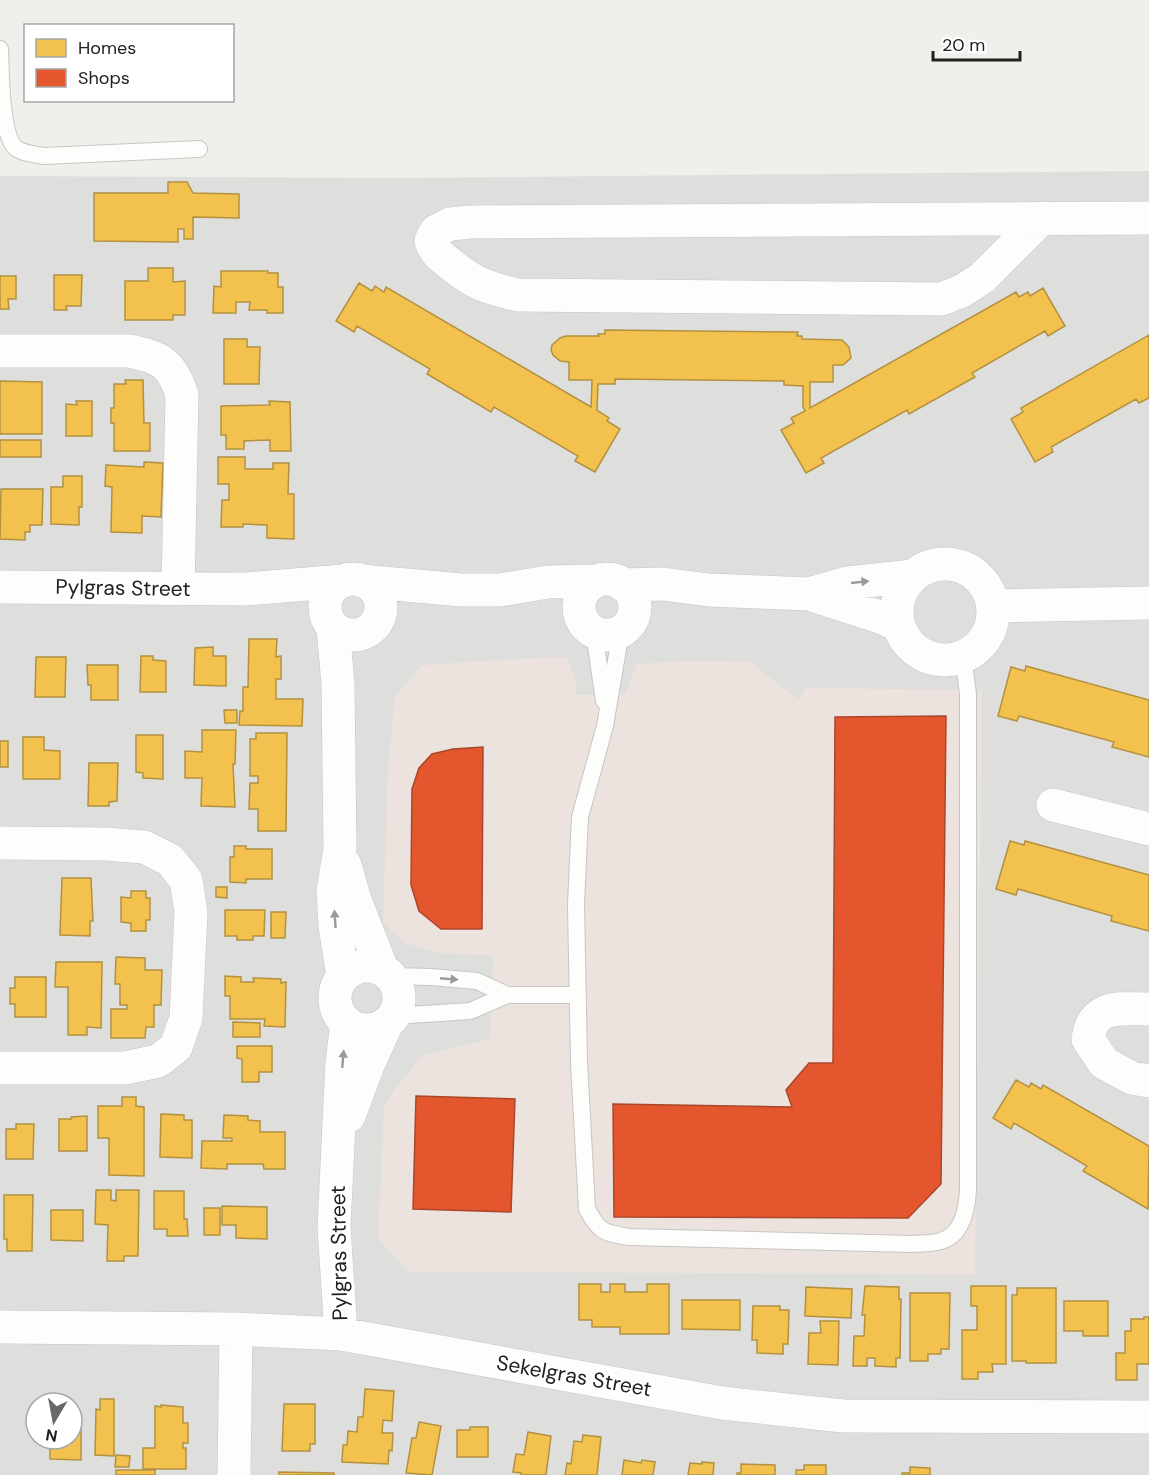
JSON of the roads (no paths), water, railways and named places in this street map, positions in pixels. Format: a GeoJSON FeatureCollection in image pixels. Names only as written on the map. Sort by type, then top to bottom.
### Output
{"type":"FeatureCollection","features":[{"type":"Feature","properties":{"kind":"street"},"geometry":{"type":"LineString","coordinates":[[1042,218],[982,278],[962,291],[941,299],[518,295],[492,289],[468,279],[435,251],[431,241],[436,231],[450,224],[470,222],[1042,218],[1149,218]]}},
{"type":"Feature","properties":{"kind":"street"},"geometry":{"type":"LineString","coordinates":[[0,351],[129,351],[165,362],[176,377],[182,395],[178,589]]}},
{"type":"Feature","properties":{"kind":"street"},"geometry":{"type":"LineString","coordinates":[[940,564],[955,565],[969,570],[981,579],[989,592],[993,606],[992,621],[987,636],[976,648],[963,656],[948,660],[932,658],[918,651],[906,640],[899,626],[897,613],[904,586],[913,576],[926,568],[940,564]]}},
{"type":"Feature","properties":{"kind":"street","name":"Pylgras Street"},"geometry":{"type":"LineString","coordinates":[[809,594],[848,583],[913,576]]}},
{"type":"Feature","properties":{"kind":"street"},"geometry":{"type":"LineString","coordinates":[[338,684],[379,618],[380,600],[370,585],[352,581],[329,593],[325,611],[331,623],[338,684],[340,849],[333,891],[335,926],[343,977]]}},
{"type":"Feature","properties":{"kind":"street","name":"Pylgras Street"},"geometry":{"type":"LineString","coordinates":[[0,586],[246,589],[352,581],[461,590],[500,590],[548,582],[663,584],[709,590],[809,594],[883,618],[899,626]]}},
{"type":"Feature","properties":{"kind":"street"},"geometry":{"type":"LineString","coordinates":[[610,583],[633,600],[634,609],[606,627],[579,602],[583,593],[610,583]]}},
{"type":"Feature","properties":{"kind":"street","name":"Pylgras Street"},"geometry":{"type":"LineString","coordinates":[[246,589],[305,605],[331,623]]}},
{"type":"Feature","properties":{"kind":"street","name":"Pylgras Street"},"geometry":{"type":"LineString","coordinates":[[371,628],[404,610],[461,590]]}},
{"type":"Feature","properties":{"kind":"street","name":"Pylgras Street"},"geometry":{"type":"LineString","coordinates":[[500,590],[543,602],[606,627],[709,590]]}},
{"type":"Feature","properties":{"kind":"street"},"geometry":{"type":"LineString","coordinates":[[993,606],[1149,603]]}},
{"type":"Feature","properties":{"kind":"street"},"geometry":{"type":"LineString","coordinates":[[331,623],[349,634],[371,628]]}},
{"type":"Feature","properties":{"kind":"street"},"geometry":{"type":"LineString","coordinates":[[1053,805],[1149,829]]}},
{"type":"Feature","properties":{"kind":"street"},"geometry":{"type":"LineString","coordinates":[[0,843],[105,843],[144,847],[170,860],[186,880],[191,912],[186,1018],[176,1047],[158,1061],[125,1068],[0,1068]]}},
{"type":"Feature","properties":{"kind":"street"},"geometry":{"type":"LineString","coordinates":[[340,849],[355,900],[386,973],[396,985],[399,995],[399,1006],[391,1020],[377,1029],[356,1028],[347,1023],[340,1016],[335,996],[337,986],[343,977],[351,970],[361,967],[372,966],[386,973]]}},
{"type":"Feature","properties":{"kind":"street"},"geometry":{"type":"LineString","coordinates":[[1149,1009],[1115,1009],[1099,1014],[1090,1026],[1088,1040],[1104,1063],[1132,1078],[1149,1082]]}},
{"type":"Feature","properties":{"kind":"street","name":"Pylgras Street"},"geometry":{"type":"LineString","coordinates":[[339,1137],[355,1104],[368,1065],[391,1020]]}},
{"type":"Feature","properties":{"kind":"street","name":"Pylgras Street"},"geometry":{"type":"LineString","coordinates":[[341,1334],[334,1227],[342,1062],[347,1023]]}},
{"type":"Feature","properties":{"kind":"street","name":"Sekelgras Street"},"geometry":{"type":"LineString","coordinates":[[0,1327],[236,1329],[341,1334],[722,1403],[843,1416],[1149,1417]]}},
{"type":"Feature","properties":{"kind":"street"},"geometry":{"type":"LineString","coordinates":[[234,1475],[236,1329]]}},
{"type":"Feature","properties":{"kind":"lane"},"geometry":{"type":"LineString","coordinates":[[0,50],[4,124],[8,140],[15,148],[44,156],[199,149]]}},
{"type":"Feature","properties":{"kind":"lane"},"geometry":{"type":"LineString","coordinates":[[606,627],[606,717]]}},
{"type":"Feature","properties":{"kind":"lane"},"geometry":{"type":"LineString","coordinates":[[606,627],[606,717],[600,751],[580,817],[576,904],[579,1062],[587,1209],[596,1225],[610,1234],[629,1237],[912,1244],[942,1241],[957,1230],[967,1211],[968,1190],[968,694],[963,656]]}},
{"type":"Feature","properties":{"kind":"lane"},"geometry":{"type":"LineString","coordinates":[[386,973],[477,981],[507,995]]}},
{"type":"Feature","properties":{"kind":"lane"},"geometry":{"type":"LineString","coordinates":[[391,1020],[470,1011],[507,995],[579,995]]}}]}
